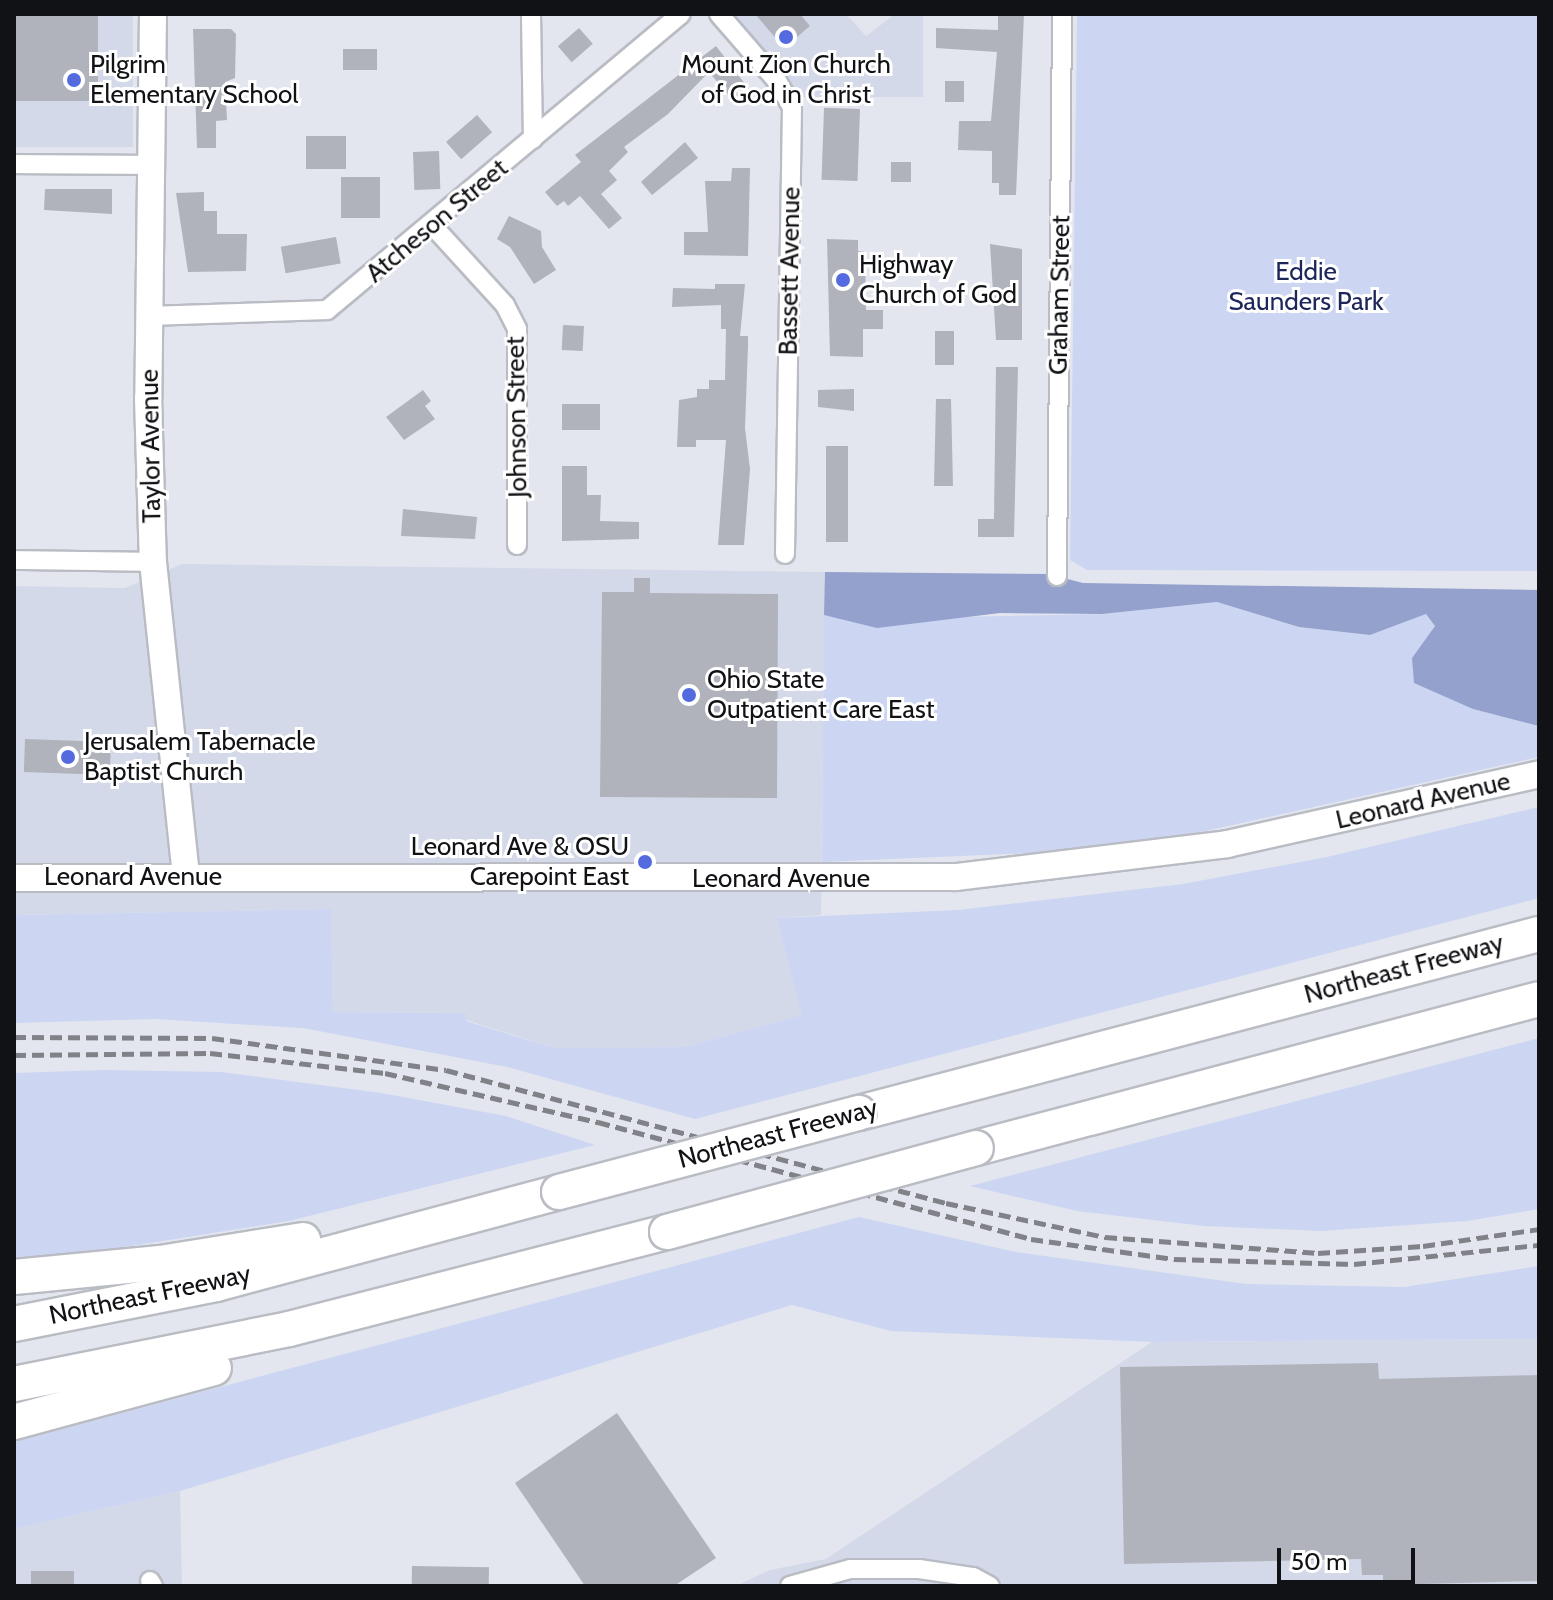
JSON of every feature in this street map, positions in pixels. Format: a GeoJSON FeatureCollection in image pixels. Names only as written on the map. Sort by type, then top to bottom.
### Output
{"type":"FeatureCollection","features":[{"type":"Feature","properties":{"kind":"highway","name":"Northeast Freeway"},"geometry":{"type":"LineString","coordinates":[[14,1324],[216,1284],[1539,934]]}},
{"type":"Feature","properties":{"kind":"highway"},"geometry":{"type":"LineString","coordinates":[[14,1384],[289,1329],[667,1232],[1539,999]]}},
{"type":"Feature","properties":{"kind":"highway"},"geometry":{"type":"LineString","coordinates":[[14,1277],[247,1249],[559,1192]]}},
{"type":"Feature","properties":{"kind":"highway"},"geometry":{"type":"LineString","coordinates":[[14,1422],[219,1366],[289,1329]]}},
{"type":"Feature","properties":{"kind":"street","name":"Taylor Avenue"},"geometry":{"type":"LineString","coordinates":[[153,14],[150,316],[153,562],[186,877]]}},
{"type":"Feature","properties":{"kind":"street"},"geometry":{"type":"LineString","coordinates":[[531,14],[533,139]]}},
{"type":"Feature","properties":{"kind":"street","name":"Atcheson Street"},"geometry":{"type":"LineString","coordinates":[[150,316],[327,310],[681,14]]}},
{"type":"Feature","properties":{"kind":"street","name":"Bassett Avenue"},"geometry":{"type":"LineString","coordinates":[[719,14],[777,81],[792,107],[785,554]]}},
{"type":"Feature","properties":{"kind":"street","name":"Graham Street"},"geometry":{"type":"LineString","coordinates":[[1057,576],[1062,14]]}},
{"type":"Feature","properties":{"kind":"street"},"geometry":{"type":"LineString","coordinates":[[14,164],[151,165]]}},
{"type":"Feature","properties":{"kind":"street","name":"Johnson Street"},"geometry":{"type":"LineString","coordinates":[[432,225],[505,305],[517,329],[517,545]]}},
{"type":"Feature","properties":{"kind":"street"},"geometry":{"type":"LineString","coordinates":[[14,560],[153,562]]}},
{"type":"Feature","properties":{"kind":"street","name":"Leonard Avenue"},"geometry":{"type":"LineString","coordinates":[[14,878],[956,877],[1227,844],[1539,774]]}},
{"type":"Feature","properties":{"kind":"street"},"geometry":{"type":"LineString","coordinates":[[797,1585],[850,1569],[930,1569],[990,1586]]}},
{"type":"Feature","properties":{"kind":"shaded area","name":"Pilgrim Elementary School"},"geometry":{"type":"Polygon","coordinates":[[[14,14],[133,14],[133,147],[14,147],[14,14]]]}},
{"type":"Feature","properties":{"kind":"shaded area"},"geometry":{"type":"Polygon","coordinates":[[[728,14],[846,14],[866,36],[895,14],[923,14],[923,97],[793,97],[728,14]]]}},
{"type":"Feature","properties":{"kind":"shaded area"},"geometry":{"type":"Polygon","coordinates":[[[182,564],[825,572],[821,915],[777,918],[803,1015],[685,1047],[554,1048],[466,1020],[465,1013],[333,1012],[331,909],[14,915],[14,586],[125,588],[182,564]]]}},
{"type":"Feature","properties":{"kind":"shaded area"},"geometry":{"type":"Polygon","coordinates":[[[825,572],[1048,574],[1083,583],[1539,590],[1539,726],[1473,709],[1414,683],[1412,658],[1435,626],[1426,614],[1370,635],[1299,627],[1217,602],[1102,614],[1000,613],[877,628],[824,615],[825,572]]]}},
{"type":"Feature","properties":{"kind":"shaded area"},"geometry":{"type":"Polygon","coordinates":[[[1539,1339],[1539,1586],[736,1586],[770,1570],[826,1559],[1152,1342],[1539,1339]]]}},
{"type":"Feature","properties":{"kind":"shaded area"},"geometry":{"type":"Polygon","coordinates":[[[180,1491],[182,1586],[14,1586],[14,1529],[180,1491]]]}},
{"type":"Feature","properties":{"kind":"green space","name":"Eddie Saunders Park"},"geometry":{"type":"Polygon","coordinates":[[[1077,14],[1539,14],[1539,571],[1087,570],[1070,560],[1077,14]]]}},
{"type":"Feature","properties":{"kind":"green space"},"geometry":{"type":"Polygon","coordinates":[[[1217,602],[1299,627],[1370,635],[1426,614],[1435,626],[1412,658],[1473,709],[1539,726],[1539,757],[1201,832],[1074,851],[822,862],[824,615],[848,619],[1102,614],[1217,602]]]}},
{"type":"Feature","properties":{"kind":"green space"},"geometry":{"type":"Polygon","coordinates":[[[1539,807],[1539,898],[695,1119],[507,1067],[303,1028],[155,1019],[14,1023],[14,915],[331,909],[333,1012],[466,1013],[466,1021],[554,1048],[685,1047],[802,1015],[777,918],[958,910],[1183,884],[1327,857],[1539,807]]]}},
{"type":"Feature","properties":{"kind":"green space"},"geometry":{"type":"Polygon","coordinates":[[[1539,1038],[1539,1209],[1467,1221],[1321,1231],[1204,1226],[1077,1211],[970,1186],[1539,1038]]]}},
{"type":"Feature","properties":{"kind":"green space"},"geometry":{"type":"Polygon","coordinates":[[[105,1070],[221,1072],[381,1093],[506,1116],[595,1145],[289,1221],[74,1255],[14,1257],[14,1073],[105,1070]]]}},
{"type":"Feature","properties":{"kind":"green space"},"geometry":{"type":"Polygon","coordinates":[[[859,1217],[1016,1252],[1246,1284],[1404,1287],[1539,1266],[1539,1339],[1152,1342],[891,1331],[792,1305],[180,1491],[14,1529],[14,1442],[859,1217]]]}},
{"type":"Feature","properties":{"kind":"building"},"geometry":{"type":"Polygon","coordinates":[[[14,14],[98,14],[98,101],[14,101],[14,14]]]}},
{"type":"Feature","properties":{"kind":"building","name":"Mount Zion Church of God in Christ"},"geometry":{"type":"Polygon","coordinates":[[[755,14],[800,14],[810,26],[784,48],[755,14]]]}},
{"type":"Feature","properties":{"kind":"building"},"geometry":{"type":"Polygon","coordinates":[[[998,14],[1024,14],[1016,195],[999,195],[999,183],[992,183],[992,151],[958,150],[959,121],[991,121],[997,52],[936,48],[936,28],[998,30],[998,14]]]}},
{"type":"Feature","properties":{"kind":"building"},"geometry":{"type":"Polygon","coordinates":[[[579,28],[593,44],[572,62],[558,46],[579,28]]]}},
{"type":"Feature","properties":{"kind":"building"},"geometry":{"type":"Polygon","coordinates":[[[193,29],[231,29],[236,34],[235,78],[225,82],[227,120],[216,121],[216,148],[197,148],[193,29]]]}},
{"type":"Feature","properties":{"kind":"building"},"geometry":{"type":"Polygon","coordinates":[[[716,46],[749,89],[734,102],[709,72],[668,114],[624,147],[628,152],[609,171],[617,180],[601,194],[622,218],[609,229],[580,196],[568,206],[564,201],[557,206],[545,192],[581,162],[575,155],[716,46]]]}},
{"type":"Feature","properties":{"kind":"building"},"geometry":{"type":"Polygon","coordinates":[[[343,49],[377,49],[377,70],[343,70],[343,49]]]}},
{"type":"Feature","properties":{"kind":"building"},"geometry":{"type":"Polygon","coordinates":[[[945,81],[964,81],[964,102],[945,102],[945,81]]]}},
{"type":"Feature","properties":{"kind":"building"},"geometry":{"type":"Polygon","coordinates":[[[824,108],[860,109],[857,181],[822,180],[824,108]]]}},
{"type":"Feature","properties":{"kind":"building"},"geometry":{"type":"Polygon","coordinates":[[[477,115],[492,132],[461,159],[446,142],[477,115]]]}},
{"type":"Feature","properties":{"kind":"building"},"geometry":{"type":"Polygon","coordinates":[[[306,136],[346,136],[346,169],[306,169],[306,136]]]}},
{"type":"Feature","properties":{"kind":"building"},"geometry":{"type":"Polygon","coordinates":[[[685,142],[698,158],[652,195],[641,182],[685,142]]]}},
{"type":"Feature","properties":{"kind":"building"},"geometry":{"type":"Polygon","coordinates":[[[439,151],[440,189],[414,190],[413,152],[439,151]]]}},
{"type":"Feature","properties":{"kind":"building"},"geometry":{"type":"Polygon","coordinates":[[[891,162],[911,162],[911,182],[891,182],[891,162]]]}},
{"type":"Feature","properties":{"kind":"building"},"geometry":{"type":"Polygon","coordinates":[[[732,168],[750,168],[748,256],[684,255],[684,232],[708,232],[705,181],[731,181],[732,168]]]}},
{"type":"Feature","properties":{"kind":"building"},"geometry":{"type":"Polygon","coordinates":[[[341,177],[380,177],[380,218],[341,218],[341,177]]]}},
{"type":"Feature","properties":{"kind":"building"},"geometry":{"type":"Polygon","coordinates":[[[45,189],[112,189],[112,214],[44,210],[45,189]]]}},
{"type":"Feature","properties":{"kind":"building"},"geometry":{"type":"Polygon","coordinates":[[[204,192],[204,211],[217,211],[217,234],[247,234],[246,271],[188,272],[176,193],[204,192]]]}},
{"type":"Feature","properties":{"kind":"building"},"geometry":{"type":"Polygon","coordinates":[[[509,216],[541,231],[542,247],[556,270],[534,284],[510,247],[497,239],[509,216]]]}},
{"type":"Feature","properties":{"kind":"building"},"geometry":{"type":"Polygon","coordinates":[[[336,237],[341,264],[286,273],[281,247],[336,237]]]}},
{"type":"Feature","properties":{"kind":"building"},"geometry":{"type":"Polygon","coordinates":[[[827,239],[858,240],[858,251],[865,252],[866,310],[883,310],[883,329],[863,329],[863,357],[830,356],[827,239]]]}},
{"type":"Feature","properties":{"kind":"building"},"geometry":{"type":"Polygon","coordinates":[[[990,244],[1022,249],[1022,340],[996,340],[990,244]]]}},
{"type":"Feature","properties":{"kind":"building"},"geometry":{"type":"Polygon","coordinates":[[[715,284],[745,284],[740,336],[748,336],[745,428],[750,469],[744,545],[718,545],[726,440],[696,440],[696,447],[677,447],[679,400],[697,397],[697,389],[709,389],[709,380],[725,380],[726,329],[721,329],[721,305],[672,307],[673,288],[715,289],[715,284]]]}},
{"type":"Feature","properties":{"kind":"building"},"geometry":{"type":"Polygon","coordinates":[[[563,325],[584,326],[583,351],[562,350],[563,325]]]}},
{"type":"Feature","properties":{"kind":"building"},"geometry":{"type":"Polygon","coordinates":[[[935,331],[954,331],[954,365],[935,365],[935,331]]]}},
{"type":"Feature","properties":{"kind":"building"},"geometry":{"type":"Polygon","coordinates":[[[996,367],[1018,367],[1014,537],[978,537],[978,519],[994,519],[996,367]]]}},
{"type":"Feature","properties":{"kind":"building"},"geometry":{"type":"Polygon","coordinates":[[[854,389],[854,411],[818,407],[818,390],[854,389]]]}},
{"type":"Feature","properties":{"kind":"building"},"geometry":{"type":"Polygon","coordinates":[[[423,390],[431,401],[425,406],[435,419],[404,440],[386,417],[423,390]]]}},
{"type":"Feature","properties":{"kind":"building"},"geometry":{"type":"Polygon","coordinates":[[[936,399],[951,399],[953,486],[934,486],[936,399]]]}},
{"type":"Feature","properties":{"kind":"building"},"geometry":{"type":"Polygon","coordinates":[[[562,404],[600,404],[600,430],[562,430],[562,404]]]}},
{"type":"Feature","properties":{"kind":"building"},"geometry":{"type":"Polygon","coordinates":[[[826,446],[848,446],[848,542],[826,542],[826,446]]]}},
{"type":"Feature","properties":{"kind":"building"},"geometry":{"type":"Polygon","coordinates":[[[562,466],[587,466],[587,495],[601,495],[600,521],[639,522],[639,539],[562,541],[562,466]]]}},
{"type":"Feature","properties":{"kind":"building"},"geometry":{"type":"Polygon","coordinates":[[[403,509],[477,517],[475,539],[401,536],[403,509]]]}},
{"type":"Feature","properties":{"kind":"building","name":"Ohio State Outpatient Care East"},"geometry":{"type":"Polygon","coordinates":[[[634,578],[650,578],[650,593],[778,594],[777,798],[600,797],[602,592],[634,592],[634,578]]]}},
{"type":"Feature","properties":{"kind":"building","name":"Jerusalem Tabernacle Baptist Church"},"geometry":{"type":"Polygon","coordinates":[[[25,739],[111,742],[110,775],[24,772],[25,739]]]}},
{"type":"Feature","properties":{"kind":"building"},"geometry":{"type":"Polygon","coordinates":[[[1378,1363],[1379,1379],[1539,1375],[1539,1581],[1383,1585],[1383,1575],[1362,1575],[1361,1559],[1124,1564],[1120,1367],[1378,1363]]]}},
{"type":"Feature","properties":{"kind":"building"},"geometry":{"type":"Polygon","coordinates":[[[617,1413],[716,1558],[674,1586],[585,1586],[515,1483],[617,1413]]]}},
{"type":"Feature","properties":{"kind":"building"},"geometry":{"type":"Polygon","coordinates":[[[412,1566],[489,1567],[489,1586],[412,1586],[412,1566]]]}},
{"type":"Feature","properties":{"kind":"building"},"geometry":{"type":"Polygon","coordinates":[[[31,1571],[74,1571],[74,1586],[31,1586],[31,1571]]]}},
{"type":"Feature","properties":{"kind":"railway"},"geometry":{"type":"LineString","coordinates":[[14,1037],[212,1038],[446,1070],[946,1203],[1105,1237],[1318,1253],[1423,1246],[1539,1229]]}},
{"type":"Feature","properties":{"kind":"railway"},"geometry":{"type":"LineString","coordinates":[[14,1055],[210,1053],[385,1073],[598,1122],[1031,1239],[1174,1259],[1354,1264],[1539,1245]]}},
{"type":"Feature","properties":{"kind":"place","name":"Mount Zion Church of God in Christ"},"geometry":{"type":"Point","coordinates":[786,37]}},
{"type":"Feature","properties":{"kind":"place","name":"Pilgrim Elementary School"},"geometry":{"type":"Point","coordinates":[74,80]}},
{"type":"Feature","properties":{"kind":"place","name":"Highway Church of God"},"geometry":{"type":"Point","coordinates":[843,280]}},
{"type":"Feature","properties":{"kind":"place","name":"Ohio State Outpatient Care East"},"geometry":{"type":"Point","coordinates":[689,695]}},
{"type":"Feature","properties":{"kind":"place","name":"Jerusalem Tabernacle Baptist Church"},"geometry":{"type":"Point","coordinates":[68,757]}},
{"type":"Feature","properties":{"kind":"place","name":"Leonard Ave & OSU Carepoint East"},"geometry":{"type":"Point","coordinates":[645,862]}}]}
